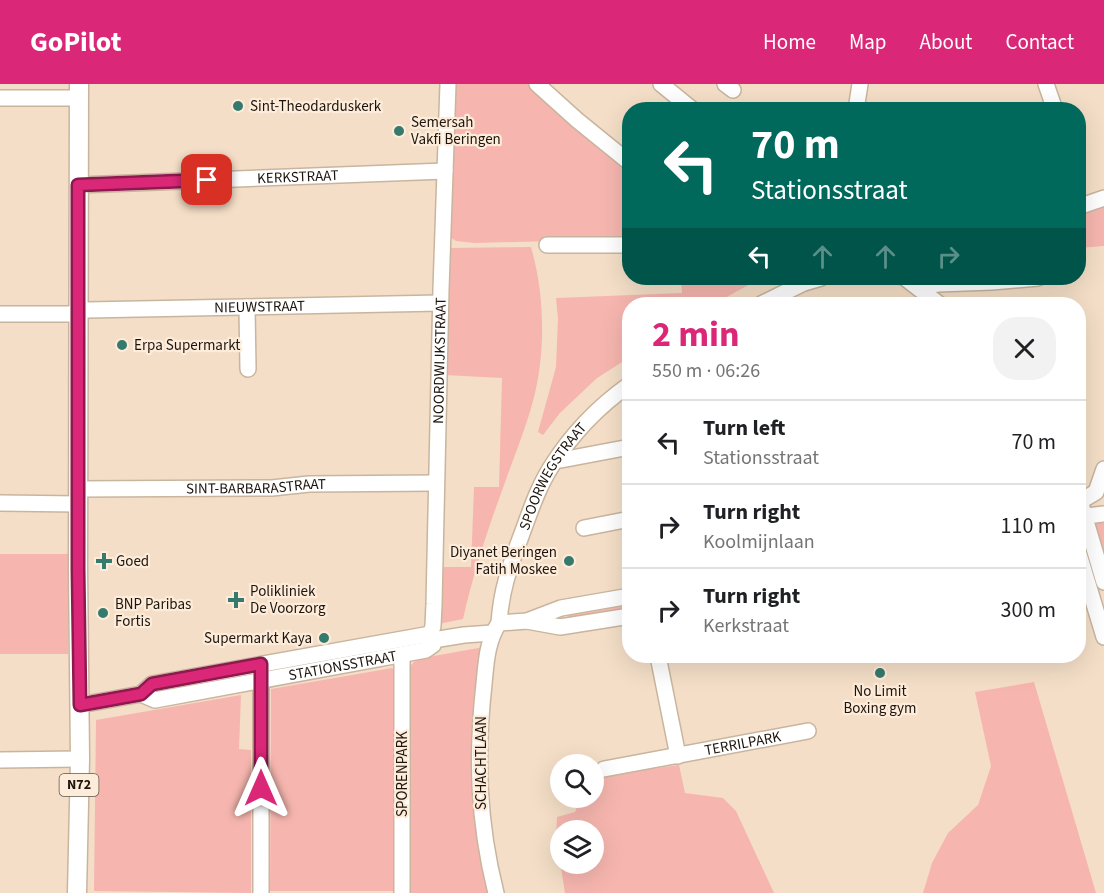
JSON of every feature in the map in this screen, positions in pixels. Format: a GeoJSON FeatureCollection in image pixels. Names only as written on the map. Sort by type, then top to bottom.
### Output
{"type":"FeatureCollection","features":[{"type":"Feature","properties":{"kind":"main road","name":"N72"},"geometry":{"type":"LineString","coordinates":[[77,893],[80,759],[79,91]]}},
{"type":"Feature","properties":{"kind":"street","name":"NOORDWIJKSTRAAT"},"geometry":{"type":"LineString","coordinates":[[431,638],[434,604],[440,303],[448,84]]}},
{"type":"Feature","properties":{"kind":"street"},"geometry":{"type":"LineString","coordinates":[[537,84],[622,157]]}},
{"type":"Feature","properties":{"kind":"street"},"geometry":{"type":"LineString","coordinates":[[857,102],[860,84]]}},
{"type":"Feature","properties":{"kind":"street"},"geometry":{"type":"LineString","coordinates":[[1046,84],[1052,102]]}},
{"type":"Feature","properties":{"kind":"street"},"geometry":{"type":"LineString","coordinates":[[668,86],[685,102]]}},
{"type":"Feature","properties":{"kind":"street"},"geometry":{"type":"LineString","coordinates":[[0,98],[79,91]]}},
{"type":"Feature","properties":{"kind":"street","name":"KERKSTRAAT"},"geometry":{"type":"LineString","coordinates":[[78,185],[445,171]]}},
{"type":"Feature","properties":{"kind":"street"},"geometry":{"type":"LineString","coordinates":[[1086,204],[1104,198]]}},
{"type":"Feature","properties":{"kind":"street"},"geometry":{"type":"LineString","coordinates":[[547,245],[622,245]]}},
{"type":"Feature","properties":{"kind":"street"},"geometry":{"type":"LineString","coordinates":[[775,297],[800,285]]}},
{"type":"Feature","properties":{"kind":"street"},"geometry":{"type":"LineString","coordinates":[[914,285],[929,297]]}},
{"type":"Feature","properties":{"kind":"street"},"geometry":{"type":"LineString","coordinates":[[924,293],[932,285]]}},
{"type":"Feature","properties":{"kind":"street","name":"NIEUWSTRAAT"},"geometry":{"type":"LineString","coordinates":[[0,314],[69,314],[87,310],[440,303]]}},
{"type":"Feature","properties":{"kind":"street"},"geometry":{"type":"LineString","coordinates":[[247,307],[248,369]]}},
{"type":"Feature","properties":{"kind":"street","name":"SPOORWEGSTRAAT"},"geometry":{"type":"LineString","coordinates":[[496,628],[500,600],[512,559],[533,504],[551,467],[580,428],[622,390]]}},
{"type":"Feature","properties":{"kind":"street"},"geometry":{"type":"LineString","coordinates":[[561,460],[622,449]]}},
{"type":"Feature","properties":{"kind":"street"},"geometry":{"type":"LineString","coordinates":[[1086,495],[1096,492],[1104,469]]}},
{"type":"Feature","properties":{"kind":"street","name":"SINT-BARBARASTRAAT"},"geometry":{"type":"LineString","coordinates":[[0,503],[78,496],[272,488],[309,484],[436,483]]}},
{"type":"Feature","properties":{"kind":"street"},"geometry":{"type":"LineString","coordinates":[[1086,519],[1104,514]]}},
{"type":"Feature","properties":{"kind":"street"},"geometry":{"type":"LineString","coordinates":[[584,528],[622,521]]}},
{"type":"Feature","properties":{"kind":"street"},"geometry":{"type":"LineString","coordinates":[[1086,534],[1104,582]]}},
{"type":"Feature","properties":{"kind":"street"},"geometry":{"type":"LineString","coordinates":[[1086,577],[1104,637]]}},
{"type":"Feature","properties":{"kind":"street","name":"STATIONSSTRAAT"},"geometry":{"type":"LineString","coordinates":[[80,705],[141,694],[152,684],[425,635],[431,638],[464,635],[527,621],[561,608],[622,597]]}},
{"type":"Feature","properties":{"kind":"street","name":"STATIONSSTRAAT"},"geometry":{"type":"LineString","coordinates":[[527,621],[560,627],[622,617]]}},
{"type":"Feature","properties":{"kind":"street","name":"SCHACHTLAAN"},"geometry":{"type":"LineString","coordinates":[[496,628],[486,660],[478,738],[478,771],[483,832],[496,893]]}},
{"type":"Feature","properties":{"kind":"street","name":"STATIONSSTRAAT"},"geometry":{"type":"LineString","coordinates":[[141,694],[155,700],[402,655],[426,650],[433,645],[431,638]]}},
{"type":"Feature","properties":{"kind":"street","name":"SPORENPARK"},"geometry":{"type":"LineString","coordinates":[[402,655],[402,893]]}},
{"type":"Feature","properties":{"kind":"street"},"geometry":{"type":"LineString","coordinates":[[659,663],[678,756]]}},
{"type":"Feature","properties":{"kind":"street"},"geometry":{"type":"LineString","coordinates":[[261,664],[261,893]]}},
{"type":"Feature","properties":{"kind":"street","name":"TERRILPARK"},"geometry":{"type":"LineString","coordinates":[[604,769],[808,731]]}},
{"type":"Feature","properties":{"kind":"street"},"geometry":{"type":"LineString","coordinates":[[0,760],[80,759]]}},
{"type":"Feature","properties":{"kind":"shaded area"},"geometry":{"type":"Polygon","coordinates":[[[454,84],[531,84],[622,160],[622,239],[475,243],[456,241],[448,236],[454,84]]]}},
{"type":"Feature","properties":{"kind":"shaded area"},"geometry":{"type":"Polygon","coordinates":[[[1104,205],[1104,246],[1086,247],[1086,212],[1104,205]]]}},
{"type":"Feature","properties":{"kind":"shaded area"},"geometry":{"type":"Polygon","coordinates":[[[531,247],[539,285],[542,324],[540,363],[533,401],[486,537],[463,619],[438,624],[440,567],[471,567],[474,487],[499,487],[502,378],[444,375],[447,248],[531,247]]]}},
{"type":"Feature","properties":{"kind":"shaded area"},"geometry":{"type":"Polygon","coordinates":[[[681,285],[748,285],[727,297],[622,297],[622,362],[597,378],[560,413],[543,435],[538,432],[556,367],[558,319],[556,298],[682,293],[681,285]]]}},
{"type":"Feature","properties":{"kind":"shaded area"},"geometry":{"type":"Polygon","coordinates":[[[1104,518],[1104,560],[1093,526],[1104,518]]]}},
{"type":"Feature","properties":{"kind":"shaded area"},"geometry":{"type":"Polygon","coordinates":[[[0,554],[68,554],[68,654],[0,654],[0,554]]]}},
{"type":"Feature","properties":{"kind":"shaded area"},"geometry":{"type":"Polygon","coordinates":[[[622,604],[622,610],[568,620],[567,614],[622,604]]]}},
{"type":"Feature","properties":{"kind":"shaded area"},"geometry":{"type":"Polygon","coordinates":[[[484,647],[489,893],[406,893],[410,666],[417,659],[484,647]]]}},
{"type":"Feature","properties":{"kind":"shaded area"},"geometry":{"type":"Polygon","coordinates":[[[392,668],[395,671],[394,891],[270,891],[271,689],[392,668]]]}},
{"type":"Feature","properties":{"kind":"shaded area"},"geometry":{"type":"Polygon","coordinates":[[[1034,682],[1096,893],[923,893],[932,863],[948,833],[978,805],[991,766],[975,692],[1034,682]]]}},
{"type":"Feature","properties":{"kind":"shaded area"},"geometry":{"type":"Polygon","coordinates":[[[241,695],[239,749],[251,750],[251,893],[94,891],[96,720],[241,695]]]}},
{"type":"Feature","properties":{"kind":"shaded area"},"geometry":{"type":"Polygon","coordinates":[[[679,765],[685,793],[723,798],[736,811],[774,893],[565,893],[562,874],[604,874],[604,820],[557,820],[557,817],[575,812],[576,808],[604,808],[604,776],[679,765]]]}},
{"type":"Feature","properties":{"kind":"place","name":"Sint-Theodarduskerk"},"geometry":{"type":"Point","coordinates":[238,106]}},
{"type":"Feature","properties":{"kind":"place","name":"Semersah Vakfi Beringen"},"geometry":{"type":"Point","coordinates":[399,131]}},
{"type":"Feature","properties":{"kind":"place","name":"Erpa Supermarkt"},"geometry":{"type":"Point","coordinates":[122,345]}},
{"type":"Feature","properties":{"kind":"place","name":"Goed"},"geometry":{"type":"Point","coordinates":[104,561]}},
{"type":"Feature","properties":{"kind":"place","name":"Diyanet Beringen Fatih Moskee"},"geometry":{"type":"Point","coordinates":[569,561]}},
{"type":"Feature","properties":{"kind":"place","name":"Polikliniek De Voorzorg"},"geometry":{"type":"Point","coordinates":[236,600]}},
{"type":"Feature","properties":{"kind":"place","name":"BNP Paribas Fortis"},"geometry":{"type":"Point","coordinates":[103,613]}},
{"type":"Feature","properties":{"kind":"place","name":"Supermarkt Kaya"},"geometry":{"type":"Point","coordinates":[324,638]}},
{"type":"Feature","properties":{"kind":"place","name":"No Limit Boxing gym"},"geometry":{"type":"Point","coordinates":[880,673]}},
{"type":"Feature","properties":{"kind":"route"},"geometry":{"type":"LineString","coordinates":[[207,180],[78,185],[80,705],[141,694],[152,684],[261,664],[261,788]]}}]}
